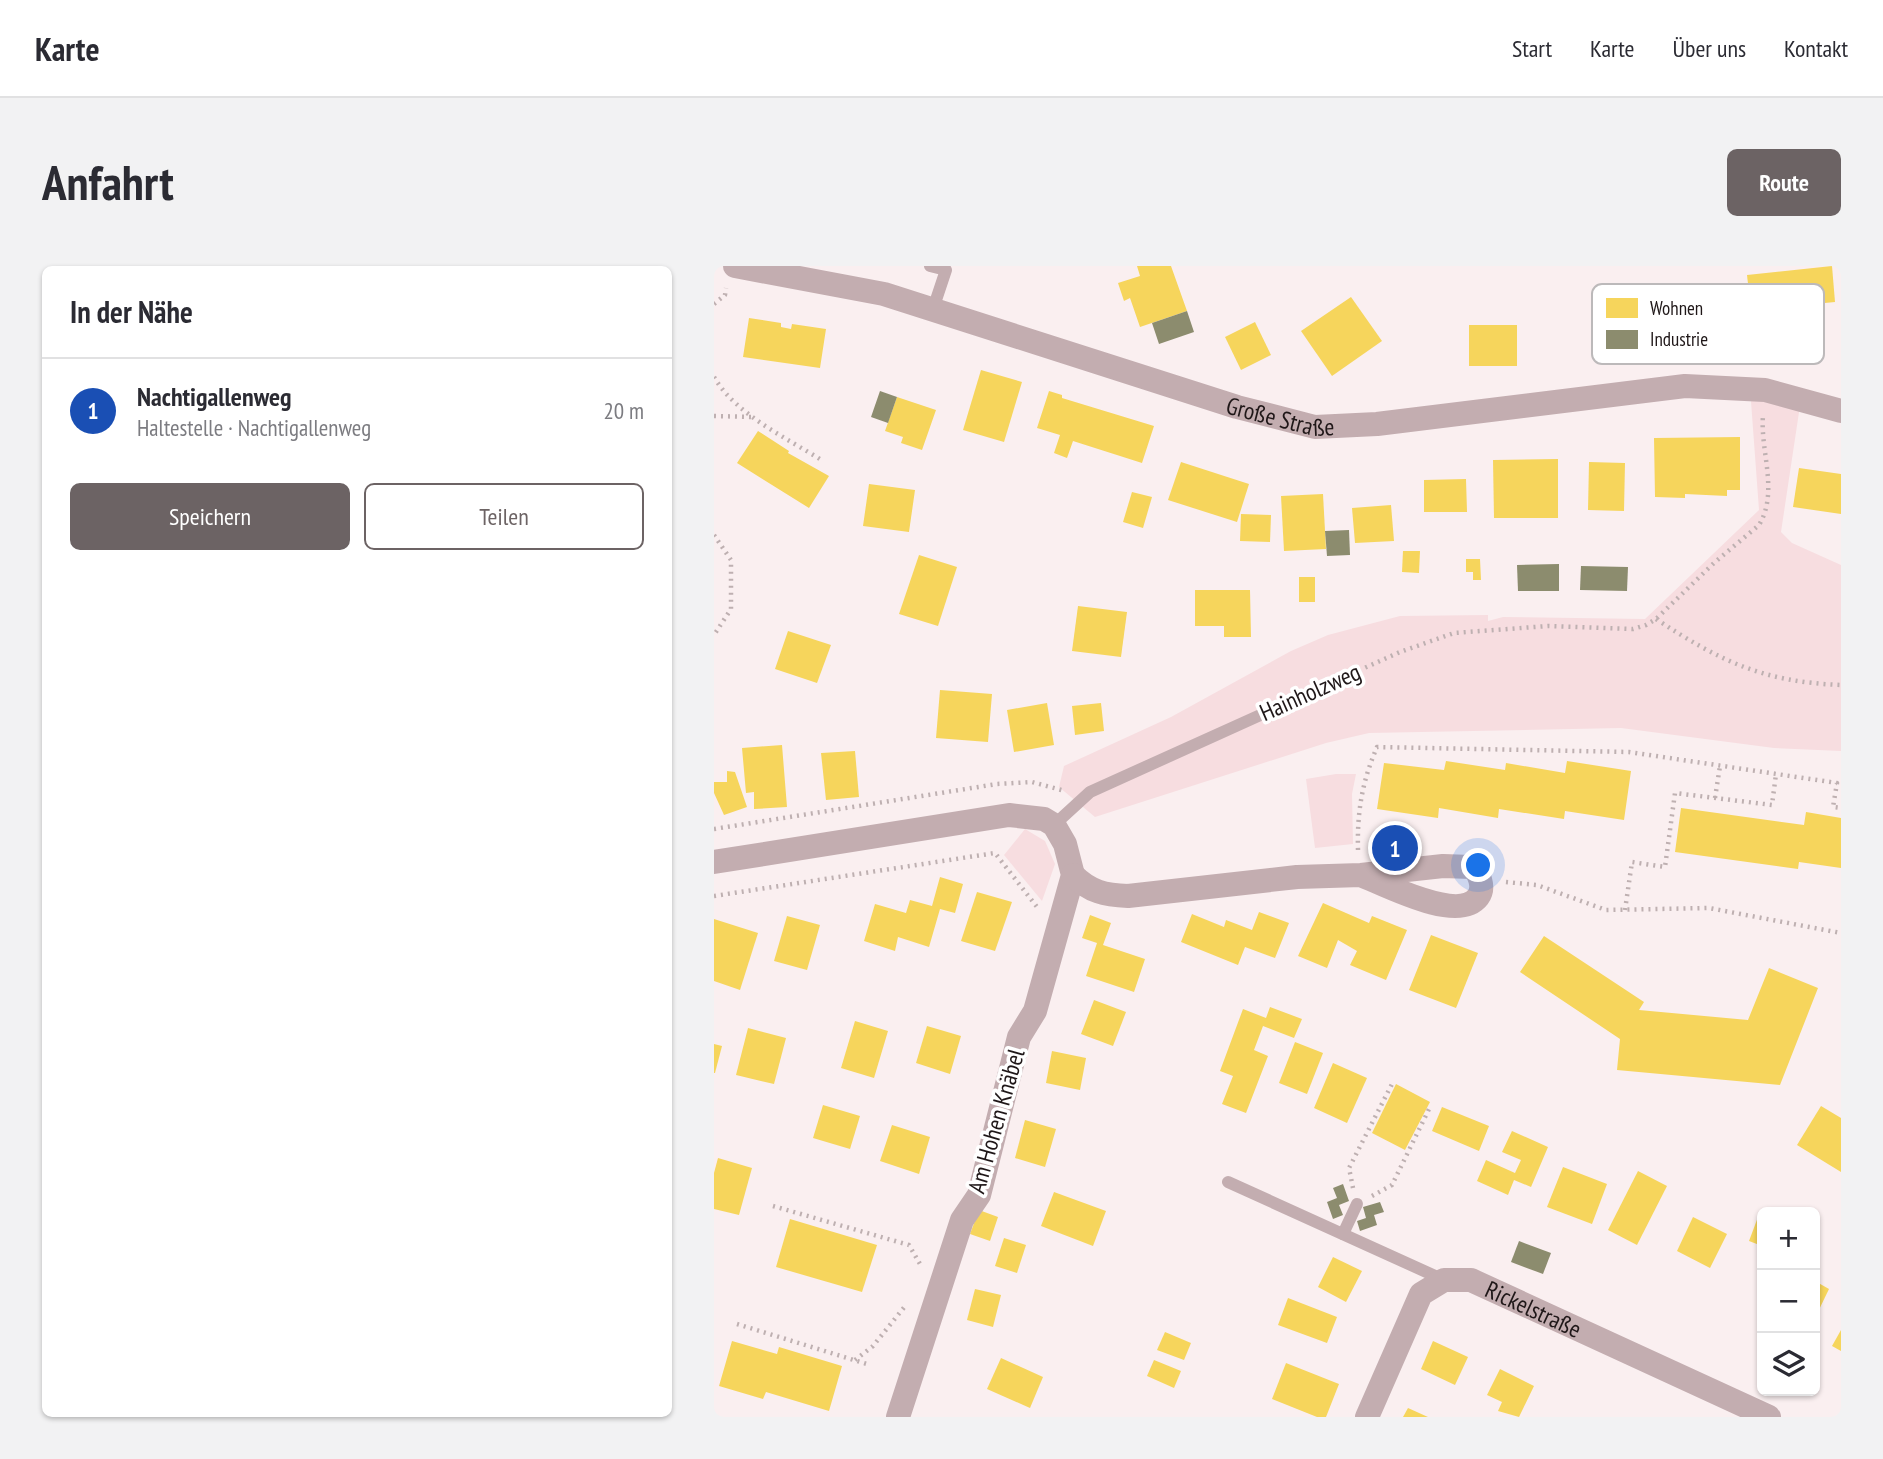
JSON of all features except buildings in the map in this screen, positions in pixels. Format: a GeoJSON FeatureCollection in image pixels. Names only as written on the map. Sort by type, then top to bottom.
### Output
{"type":"FeatureCollection","features":[{"type":"Feature","properties":{"kind":"street","name":"Große Straße"},"geometry":{"type":"LineString","coordinates":[[735,266],[856,287],[933,309],[1237,407],[1315,427],[1377,424],[1685,386],[1765,390],[1841,411]]}},
{"type":"Feature","properties":{"kind":"street"},"geometry":{"type":"LineString","coordinates":[[714,862],[1009,816],[1044,819],[1054,825],[1065,844],[1073,875],[1085,888],[1105,895],[1129,896],[1297,877],[1361,875],[1458,865],[1471,867],[1481,880],[1480,895],[1472,903],[1449,907],[1361,875]]}},
{"type":"Feature","properties":{"kind":"street","name":"Am Hohen Knäbel"},"geometry":{"type":"LineString","coordinates":[[898,1417],[962,1220],[979,1195],[1019,1037],[1035,1011],[1073,875]]}},
{"type":"Feature","properties":{"kind":"street"},"geometry":{"type":"LineString","coordinates":[[1367,1417],[1422,1294],[1444,1280]]}},
{"type":"Feature","properties":{"kind":"street","name":"Rickelstraße"},"geometry":{"type":"LineString","coordinates":[[1444,1280],[1471,1280],[1769,1417]]}},
{"type":"Feature","properties":{"kind":"lane"},"geometry":{"type":"LineString","coordinates":[[930,266],[946,270],[933,309]]}},
{"type":"Feature","properties":{"kind":"lane","name":"Hainholzweg"},"geometry":{"type":"LineString","coordinates":[[1054,825],[1090,792],[1278,706]]}},
{"type":"Feature","properties":{"kind":"lane"},"geometry":{"type":"LineString","coordinates":[[1228,1182],[1444,1280]]}},
{"type":"Feature","properties":{"kind":"lane"},"geometry":{"type":"LineString","coordinates":[[1343,1234],[1357,1204]]}},
{"type":"Feature","properties":{"kind":"path"},"geometry":{"type":"LineString","coordinates":[[714,377],[732,399],[754,417],[823,461]]}},
{"type":"Feature","properties":{"kind":"path","name":"Hainholzweg"},"geometry":{"type":"LineString","coordinates":[[1278,706],[1400,652],[1454,634],[1548,626],[1633,629],[1657,619],[1714,563],[1759,525],[1764,517],[1768,494],[1762,424],[1765,390]]}},
{"type":"Feature","properties":{"kind":"path"},"geometry":{"type":"LineString","coordinates":[[714,415],[754,417]]}},
{"type":"Feature","properties":{"kind":"path"},"geometry":{"type":"LineString","coordinates":[[714,535],[731,559],[731,609],[714,635]]}},
{"type":"Feature","properties":{"kind":"path"},"geometry":{"type":"LineString","coordinates":[[1657,619],[1702,649],[1755,673],[1841,685]]}},
{"type":"Feature","properties":{"kind":"path"},"geometry":{"type":"LineString","coordinates":[[1361,875],[1357,813],[1364,778],[1377,747],[1629,752],[1837,783],[1833,807],[1841,808]]}},
{"type":"Feature","properties":{"kind":"path"},"geometry":{"type":"LineString","coordinates":[[1716,798],[1720,766]]}},
{"type":"Feature","properties":{"kind":"path"},"geometry":{"type":"LineString","coordinates":[[1625,910],[1632,862],[1665,867],[1675,793],[1772,805],[1776,774]]}},
{"type":"Feature","properties":{"kind":"path"},"geometry":{"type":"LineString","coordinates":[[714,829],[997,784],[1032,782],[1059,788],[1080,802]]}},
{"type":"Feature","properties":{"kind":"path"},"geometry":{"type":"LineString","coordinates":[[714,896],[995,853],[1042,913],[1060,916]]}},
{"type":"Feature","properties":{"kind":"path"},"geometry":{"type":"LineString","coordinates":[[1481,880],[1537,885],[1606,910],[1709,908],[1841,933]]}},
{"type":"Feature","properties":{"kind":"path"},"geometry":{"type":"LineString","coordinates":[[1392,1084],[1349,1168],[1357,1204],[1392,1185],[1431,1105]]}},
{"type":"Feature","properties":{"kind":"path"},"geometry":{"type":"LineString","coordinates":[[773,1206],[909,1245],[921,1261],[917,1273]]}},
{"type":"Feature","properties":{"kind":"path"},"geometry":{"type":"LineString","coordinates":[[855,1360],[873,1346],[898,1318]]}},
{"type":"Feature","properties":{"kind":"path"},"geometry":{"type":"LineString","coordinates":[[737,1324],[870,1365]]}},
{"type":"Feature","properties":{"kind":"shaded area"},"geometry":{"type":"Polygon","coordinates":[[[1750,388],[1801,399],[1781,532],[1792,543],[1841,565],[1841,751],[1774,748],[1621,728],[1369,733],[1326,743],[1095,817],[1059,787],[1064,766],[1171,717],[1291,651],[1328,635],[1400,616],[1488,615],[1488,621],[1503,617],[1645,619],[1759,510],[1750,388]]]}},
{"type":"Feature","properties":{"kind":"shaded area"},"geometry":{"type":"Polygon","coordinates":[[[1356,774],[1352,794],[1353,844],[1315,848],[1306,779],[1356,774]]]}},
{"type":"Feature","properties":{"kind":"shaded area"},"geometry":{"type":"Polygon","coordinates":[[[1025,829],[1045,841],[1055,864],[1042,901],[1004,855],[1025,829]]]}},
{"type":"Feature","properties":{"kind":"place","name":"Nachtigallenweg"},"geometry":{"type":"Point","coordinates":[1395,848]}}]}
